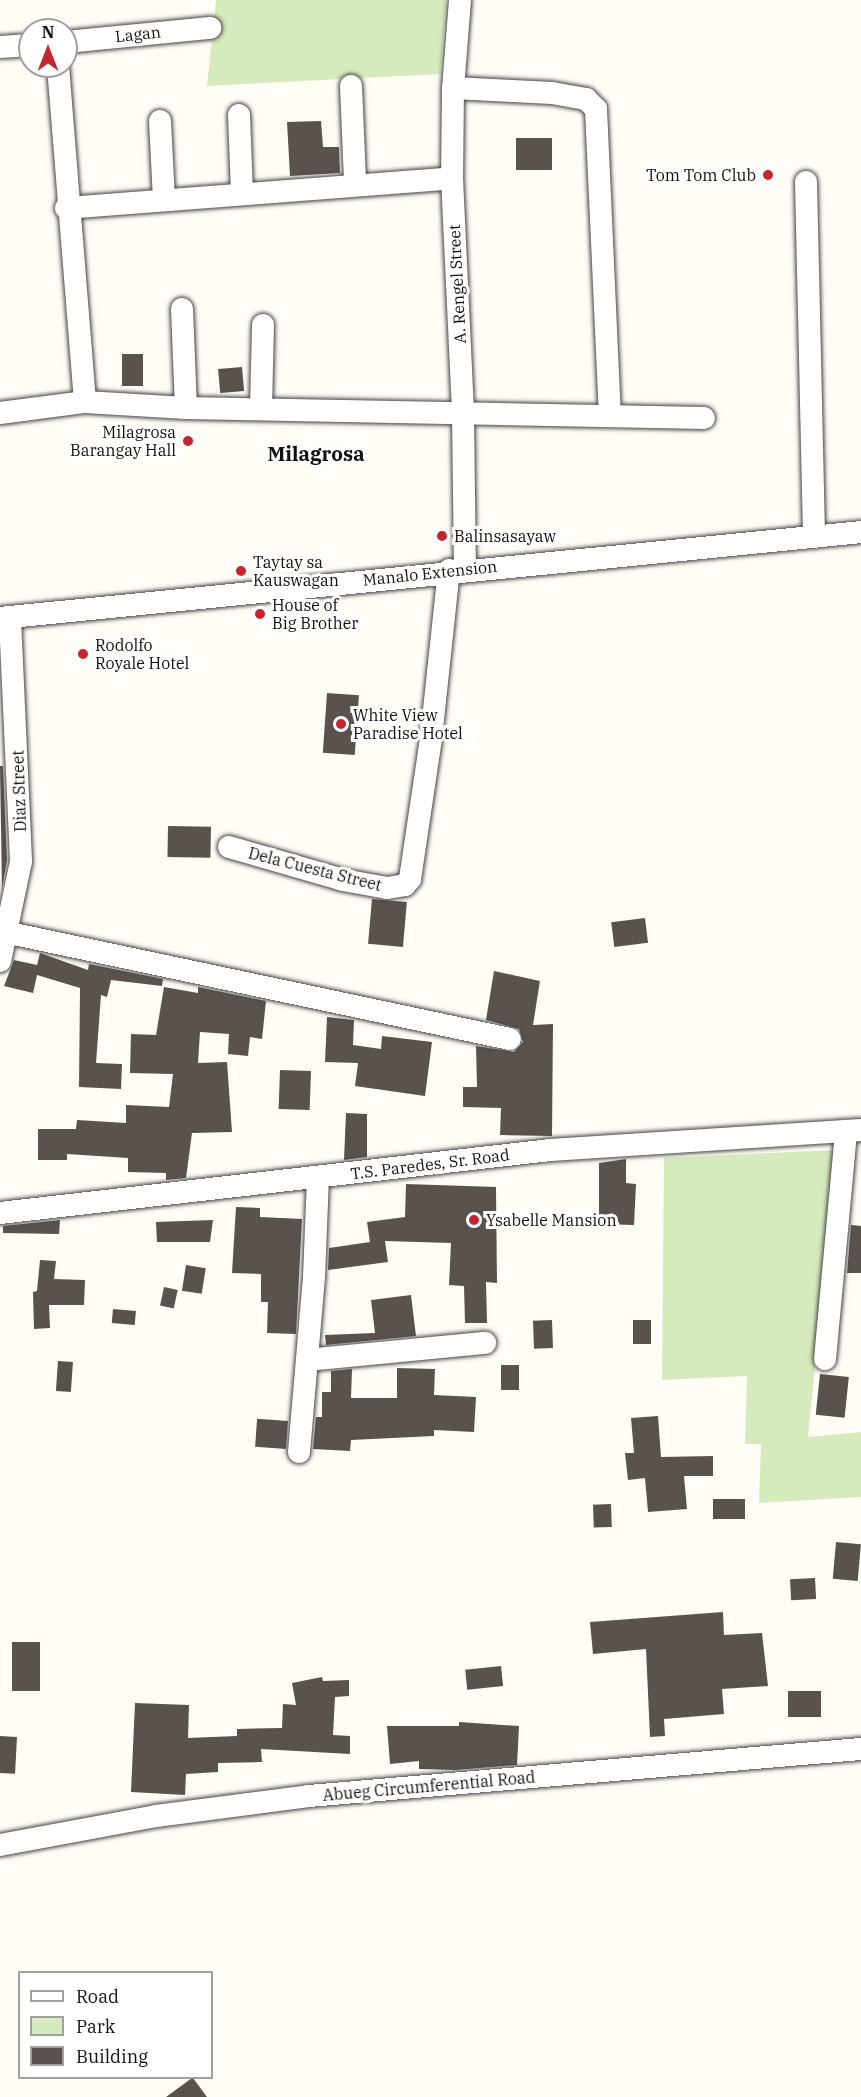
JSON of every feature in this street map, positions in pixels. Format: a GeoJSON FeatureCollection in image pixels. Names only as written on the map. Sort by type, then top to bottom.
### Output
{"type":"FeatureCollection","features":[{"type":"Feature","properties":{"kind":"street","name":"A. Rengel Street"},"geometry":{"type":"LineString","coordinates":[[457,570],[462,411],[452,178],[453,88],[460,0]]}},
{"type":"Feature","properties":{"kind":"street","name":"Lagan"},"geometry":{"type":"LineString","coordinates":[[78,41],[210,28]]}},
{"type":"Feature","properties":{"kind":"street"},"geometry":{"type":"LineString","coordinates":[[0,47],[18,46]]}},
{"type":"Feature","properties":{"kind":"street"},"geometry":{"type":"LineString","coordinates":[[59,78],[66,208],[85,402]]}},
{"type":"Feature","properties":{"kind":"street"},"geometry":{"type":"LineString","coordinates":[[351,86],[355,183]]}},
{"type":"Feature","properties":{"kind":"street"},"geometry":{"type":"LineString","coordinates":[[453,88],[552,93],[585,99],[596,109],[610,415]]}},
{"type":"Feature","properties":{"kind":"street"},"geometry":{"type":"LineString","coordinates":[[239,115],[242,194]]}},
{"type":"Feature","properties":{"kind":"street"},"geometry":{"type":"LineString","coordinates":[[160,121],[164,199]]}},
{"type":"Feature","properties":{"kind":"street"},"geometry":{"type":"LineString","coordinates":[[66,208],[355,183],[452,178]]}},
{"type":"Feature","properties":{"kind":"street"},"geometry":{"type":"LineString","coordinates":[[806,182],[814,537]]}},
{"type":"Feature","properties":{"kind":"street"},"geometry":{"type":"LineString","coordinates":[[182,309],[186,408]]}},
{"type":"Feature","properties":{"kind":"street"},"geometry":{"type":"LineString","coordinates":[[261,408],[263,325]]}},
{"type":"Feature","properties":{"kind":"street"},"geometry":{"type":"LineString","coordinates":[[0,413],[85,402],[186,408],[462,411],[704,418]]}},
{"type":"Feature","properties":{"kind":"street","name":"Manalo Extension"},"geometry":{"type":"LineString","coordinates":[[5,618],[457,570],[861,532]]}},
{"type":"Feature","properties":{"kind":"street","name":"Dela Cuesta Street"},"geometry":{"type":"LineString","coordinates":[[229,847],[343,880],[387,888],[405,885],[410,879],[457,570]]}},
{"type":"Feature","properties":{"kind":"street","name":"Diaz Street"},"geometry":{"type":"LineString","coordinates":[[0,961],[3,931],[21,861],[5,618]]}},
{"type":"Feature","properties":{"kind":"street"},"geometry":{"type":"LineString","coordinates":[[3,931],[510,1039]]}},
{"type":"Feature","properties":{"kind":"street"},"geometry":{"type":"LineString","coordinates":[[825,1359],[854,1130]]}},
{"type":"Feature","properties":{"kind":"street","name":"T.S. Paredes, Sr. Road"},"geometry":{"type":"LineString","coordinates":[[0,1213],[550,1150],[854,1130]]}},
{"type":"Feature","properties":{"kind":"street"},"geometry":{"type":"LineString","coordinates":[[300,1452],[308,1360],[318,1177]]}},
{"type":"Feature","properties":{"kind":"street"},"geometry":{"type":"LineString","coordinates":[[308,1360],[485,1343]]}},
{"type":"Feature","properties":{"kind":"street","name":"Abueg Circumferential Road"},"geometry":{"type":"LineString","coordinates":[[0,1845],[156,1816],[309,1796],[861,1749]]}},
{"type":"Feature","properties":{"kind":"green space"},"geometry":{"type":"Polygon","coordinates":[[[216,0],[446,0],[440,74],[207,86],[216,0]]]}},
{"type":"Feature","properties":{"kind":"green space"},"geometry":{"type":"Polygon","coordinates":[[[837,1150],[808,1437],[861,1432],[861,1497],[759,1503],[761,1444],[745,1444],[747,1376],[662,1380],[664,1158],[837,1150]]]}},
{"type":"Feature","properties":{"kind":"building"},"geometry":{"type":"Polygon","coordinates":[[[321,121],[323,147],[339,147],[340,173],[290,176],[287,122],[321,121]]]}},
{"type":"Feature","properties":{"kind":"building"},"geometry":{"type":"Polygon","coordinates":[[[516,138],[552,138],[552,170],[516,170],[516,138]]]}},
{"type":"Feature","properties":{"kind":"building"},"geometry":{"type":"Polygon","coordinates":[[[122,354],[143,354],[143,386],[122,386],[122,354]]]}},
{"type":"Feature","properties":{"kind":"building"},"geometry":{"type":"Polygon","coordinates":[[[242,367],[244,391],[220,393],[218,369],[242,367]]]}},
{"type":"Feature","properties":{"kind":"building","name":"White View Paradise Hotel"},"geometry":{"type":"Polygon","coordinates":[[[327,693],[359,695],[355,755],[323,753],[327,693]]]}},
{"type":"Feature","properties":{"kind":"building"},"geometry":{"type":"Polygon","coordinates":[[[0,766],[3,766],[7,860],[2,888],[0,766]]]}},
{"type":"Feature","properties":{"kind":"building"},"geometry":{"type":"Polygon","coordinates":[[[168,826],[211,827],[210,858],[167,857],[168,826]]]}},
{"type":"Feature","properties":{"kind":"building"},"geometry":{"type":"Polygon","coordinates":[[[372,899],[407,902],[403,947],[368,944],[372,899]]]}},
{"type":"Feature","properties":{"kind":"building"},"geometry":{"type":"Polygon","coordinates":[[[645,918],[648,943],[614,947],[611,922],[645,918]]]}},
{"type":"Feature","properties":{"kind":"building"},"geometry":{"type":"Polygon","coordinates":[[[40,953],[88,970],[89,964],[163,979],[162,986],[111,980],[107,997],[101,995],[96,1063],[122,1064],[121,1089],[79,1087],[80,988],[37,975],[33,993],[4,986],[14,960],[37,965],[40,953]]]}},
{"type":"Feature","properties":{"kind":"building"},"geometry":{"type":"Polygon","coordinates":[[[494,971],[540,981],[533,1025],[553,1024],[552,1136],[500,1135],[501,1108],[463,1107],[463,1087],[477,1087],[476,1046],[514,1052],[523,1042],[519,1029],[486,1020],[494,971]]]}},
{"type":"Feature","properties":{"kind":"building"},"geometry":{"type":"Polygon","coordinates":[[[164,987],[198,993],[198,987],[266,1001],[262,1039],[250,1037],[248,1056],[228,1054],[229,1034],[200,1032],[198,1063],[227,1062],[232,1132],[192,1133],[186,1178],[166,1180],[166,1173],[128,1172],[128,1158],[67,1154],[67,1160],[38,1160],[38,1129],[76,1129],[77,1120],[126,1123],[126,1105],[169,1107],[173,1074],[130,1073],[131,1034],[156,1035],[164,987]]]}},
{"type":"Feature","properties":{"kind":"building"},"geometry":{"type":"Polygon","coordinates":[[[327,1017],[354,1020],[353,1045],[381,1049],[382,1036],[432,1042],[425,1096],[355,1086],[358,1063],[325,1062],[327,1017]]]}},
{"type":"Feature","properties":{"kind":"building"},"geometry":{"type":"Polygon","coordinates":[[[280,1070],[311,1071],[310,1110],[279,1109],[280,1070]]]}},
{"type":"Feature","properties":{"kind":"building"},"geometry":{"type":"Polygon","coordinates":[[[346,1113],[367,1114],[367,1157],[344,1160],[346,1113]]]}},
{"type":"Feature","properties":{"kind":"building"},"geometry":{"type":"Polygon","coordinates":[[[626,1159],[626,1183],[636,1184],[634,1225],[599,1224],[599,1163],[626,1159]]]}},
{"type":"Feature","properties":{"kind":"building"},"geometry":{"type":"Polygon","coordinates":[[[406,1184],[496,1187],[497,1283],[486,1282],[487,1323],[465,1323],[464,1286],[449,1285],[451,1243],[385,1241],[388,1262],[328,1270],[329,1248],[370,1242],[367,1222],[405,1217],[406,1184]]]}},
{"type":"Feature","properties":{"kind":"building"},"geometry":{"type":"Polygon","coordinates":[[[236,1207],[260,1208],[260,1217],[302,1219],[296,1334],[267,1333],[268,1302],[261,1302],[261,1274],[232,1273],[236,1207]]]}},
{"type":"Feature","properties":{"kind":"building"},"geometry":{"type":"Polygon","coordinates":[[[60,1220],[59,1234],[3,1233],[3,1226],[60,1220]]]}},
{"type":"Feature","properties":{"kind":"building"},"geometry":{"type":"Polygon","coordinates":[[[213,1220],[210,1242],[157,1242],[156,1222],[213,1220]]]}},
{"type":"Feature","properties":{"kind":"building"},"geometry":{"type":"Polygon","coordinates":[[[851,1225],[861,1226],[861,1273],[847,1273],[851,1225]]]}},
{"type":"Feature","properties":{"kind":"building"},"geometry":{"type":"Polygon","coordinates":[[[40,1260],[56,1261],[54,1279],[85,1280],[84,1305],[49,1305],[50,1328],[34,1329],[33,1292],[37,1291],[40,1260]]]}},
{"type":"Feature","properties":{"kind":"building"},"geometry":{"type":"Polygon","coordinates":[[[186,1265],[206,1268],[202,1294],[182,1291],[186,1265]]]}},
{"type":"Feature","properties":{"kind":"building"},"geometry":{"type":"Polygon","coordinates":[[[164,1287],[178,1290],[174,1308],[160,1306],[164,1287]]]}},
{"type":"Feature","properties":{"kind":"building"},"geometry":{"type":"Polygon","coordinates":[[[411,1295],[416,1336],[326,1345],[325,1335],[375,1333],[371,1300],[411,1295]]]}},
{"type":"Feature","properties":{"kind":"building"},"geometry":{"type":"Polygon","coordinates":[[[113,1309],[136,1311],[135,1325],[112,1323],[113,1309]]]}},
{"type":"Feature","properties":{"kind":"building"},"geometry":{"type":"Polygon","coordinates":[[[552,1320],[553,1348],[534,1349],[533,1321],[552,1320]]]}},
{"type":"Feature","properties":{"kind":"building"},"geometry":{"type":"Polygon","coordinates":[[[633,1320],[651,1320],[651,1344],[633,1344],[633,1320]]]}},
{"type":"Feature","properties":{"kind":"building"},"geometry":{"type":"Polygon","coordinates":[[[58,1361],[73,1362],[71,1392],[56,1391],[58,1361]]]}},
{"type":"Feature","properties":{"kind":"building"},"geometry":{"type":"Polygon","coordinates":[[[501,1365],[519,1365],[519,1390],[501,1390],[501,1365]]]}},
{"type":"Feature","properties":{"kind":"building"},"geometry":{"type":"Polygon","coordinates":[[[397,1368],[435,1369],[434,1395],[476,1397],[474,1432],[434,1430],[434,1436],[351,1440],[350,1451],[313,1449],[316,1417],[322,1417],[322,1392],[331,1392],[331,1371],[352,1369],[351,1398],[397,1398],[397,1368]]]}},
{"type":"Feature","properties":{"kind":"building"},"geometry":{"type":"Polygon","coordinates":[[[820,1374],[849,1377],[845,1418],[816,1415],[820,1374]]]}},
{"type":"Feature","properties":{"kind":"building"},"geometry":{"type":"Polygon","coordinates":[[[658,1416],[661,1457],[713,1456],[713,1476],[684,1476],[687,1509],[648,1512],[645,1478],[628,1480],[625,1453],[634,1453],[631,1418],[658,1416]]]}},
{"type":"Feature","properties":{"kind":"building"},"geometry":{"type":"Polygon","coordinates":[[[257,1419],[288,1421],[286,1449],[255,1447],[257,1419]]]}},
{"type":"Feature","properties":{"kind":"building"},"geometry":{"type":"Polygon","coordinates":[[[713,1499],[745,1499],[745,1519],[713,1519],[713,1499]]]}},
{"type":"Feature","properties":{"kind":"building"},"geometry":{"type":"Polygon","coordinates":[[[611,1504],[612,1527],[594,1528],[593,1505],[611,1504]]]}},
{"type":"Feature","properties":{"kind":"building"},"geometry":{"type":"Polygon","coordinates":[[[836,1542],[861,1544],[858,1581],[833,1579],[836,1542]]]}},
{"type":"Feature","properties":{"kind":"building"},"geometry":{"type":"Polygon","coordinates":[[[815,1578],[816,1599],[791,1600],[790,1579],[815,1578]]]}},
{"type":"Feature","properties":{"kind":"building"},"geometry":{"type":"Polygon","coordinates":[[[723,1612],[724,1635],[762,1633],[768,1686],[722,1689],[724,1714],[664,1719],[665,1736],[650,1737],[646,1649],[593,1654],[590,1622],[723,1612]]]}},
{"type":"Feature","properties":{"kind":"building"},"geometry":{"type":"Polygon","coordinates":[[[12,1642],[40,1642],[40,1691],[12,1691],[12,1642]]]}},
{"type":"Feature","properties":{"kind":"building"},"geometry":{"type":"Polygon","coordinates":[[[501,1666],[503,1686],[467,1690],[465,1670],[501,1666]]]}},
{"type":"Feature","properties":{"kind":"building"},"geometry":{"type":"Polygon","coordinates":[[[322,1677],[323,1681],[349,1680],[349,1696],[335,1697],[333,1735],[350,1736],[350,1754],[261,1749],[262,1762],[218,1763],[218,1772],[186,1774],[185,1795],[131,1792],[135,1703],[189,1705],[188,1738],[237,1736],[237,1729],[282,1728],[283,1704],[296,1705],[292,1683],[322,1677]]]}},
{"type":"Feature","properties":{"kind":"building"},"geometry":{"type":"Polygon","coordinates":[[[788,1691],[821,1691],[821,1717],[788,1717],[788,1691]]]}},
{"type":"Feature","properties":{"kind":"building"},"geometry":{"type":"Polygon","coordinates":[[[459,1722],[519,1726],[517,1765],[456,1770],[419,1769],[419,1761],[390,1764],[387,1726],[459,1726],[459,1722]]]}},
{"type":"Feature","properties":{"kind":"building"},"geometry":{"type":"Polygon","coordinates":[[[0,1736],[17,1737],[15,1774],[0,1773],[0,1736]]]}},
{"type":"Feature","properties":{"kind":"building"},"geometry":{"type":"Polygon","coordinates":[[[194,2079],[207,2097],[166,2097],[194,2079]]]}},
{"type":"Feature","properties":{"kind":"place","name":"Tom Tom Club"},"geometry":{"type":"Point","coordinates":[768,175]}},
{"type":"Feature","properties":{"kind":"place","name":"Milagrosa Barangay Hall"},"geometry":{"type":"Point","coordinates":[188,441]}},
{"type":"Feature","properties":{"kind":"place","name":"Balinsasayaw"},"geometry":{"type":"Point","coordinates":[442,536]}},
{"type":"Feature","properties":{"kind":"place","name":"Taytay sa Kauswagan"},"geometry":{"type":"Point","coordinates":[241,571]}},
{"type":"Feature","properties":{"kind":"place","name":"House of Big Brother"},"geometry":{"type":"Point","coordinates":[260,614]}},
{"type":"Feature","properties":{"kind":"place","name":"Rodolfo Royale Hotel"},"geometry":{"type":"Point","coordinates":[83,654]}},
{"type":"Feature","properties":{"kind":"place","name":"White View Paradise Hotel"},"geometry":{"type":"Point","coordinates":[341,724]}},
{"type":"Feature","properties":{"kind":"place","name":"Ysabelle Mansion"},"geometry":{"type":"Point","coordinates":[474,1220]}},
{"type":"Feature","properties":{"kind":"district","name":"Milagrosa"},"geometry":{"type":"Point","coordinates":[316,453]}}]}
